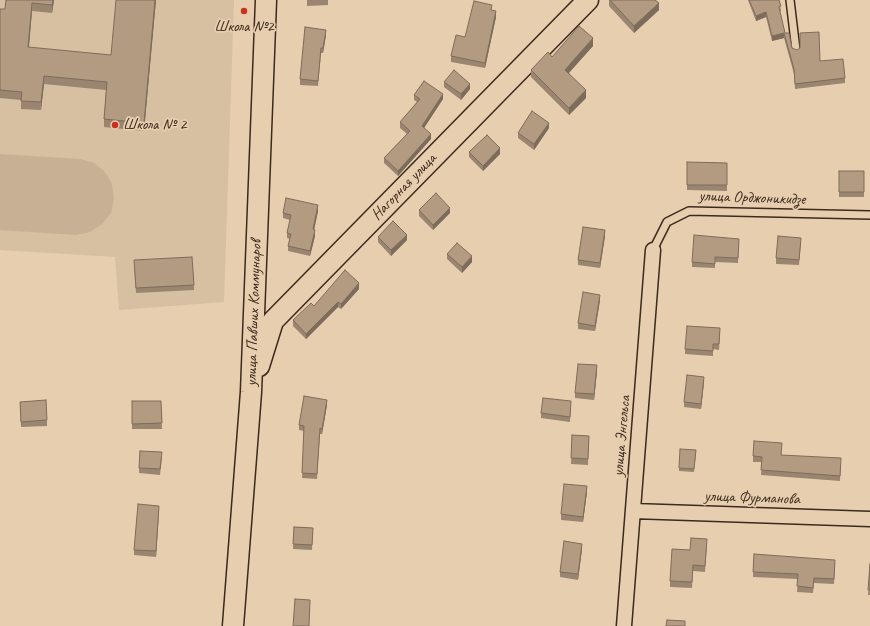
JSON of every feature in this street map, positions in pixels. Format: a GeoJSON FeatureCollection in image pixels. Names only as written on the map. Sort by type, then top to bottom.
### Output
{"type":"FeatureCollection","features":[{"type":"Feature","properties":{"kind":"street","name":"улица Павших Коммунаров"},"geometry":{"type":"LineString","coordinates":[[233,626],[251,392],[266,0]]}},
{"type":"Feature","properties":{"kind":"street","name":"Нагорная улица"},"geometry":{"type":"LineString","coordinates":[[251,392],[273,321],[588,0]]}},
{"type":"Feature","properties":{"kind":"street","name":"улица Энгельса"},"geometry":{"type":"LineString","coordinates":[[624,626],[653,250]]}},
{"type":"Feature","properties":{"kind":"street","name":"улица Фурманова"},"geometry":{"type":"LineString","coordinates":[[633,511],[870,519]]}},
{"type":"Feature","properties":{"kind":"lane"},"geometry":{"type":"LineString","coordinates":[[790,0],[796,50]]}},
{"type":"Feature","properties":{"kind":"lane","name":"улица Орджоникидзе"},"geometry":{"type":"LineString","coordinates":[[653,250],[667,222],[689,211],[870,215]]}},
{"type":"Feature","properties":{"kind":"shaded area","name":"Школа № 2"},"geometry":{"type":"Polygon","coordinates":[[[0,0],[234,0],[224,302],[119,310],[115,257],[0,250],[0,0]]]}},
{"type":"Feature","properties":{"kind":"shaded area"},"geometry":{"type":"Polygon","coordinates":[[[0,154],[80,159],[94,163],[105,172],[112,184],[114,199],[111,213],[102,224],[90,232],[76,235],[0,230],[0,154]]]}},
{"type":"Feature","properties":{"kind":"building"},"geometry":{"type":"Polygon","coordinates":[[[6,0],[53,0],[52,5],[32,3],[28,47],[111,55],[116,0],[155,0],[144,123],[104,119],[107,82],[44,76],[41,102],[21,101],[22,92],[0,90],[0,9],[5,9],[6,0]]]}},
{"type":"Feature","properties":{"kind":"building"},"geometry":{"type":"Polygon","coordinates":[[[610,0],[655,0],[659,3],[634,26],[610,0]]]}},
{"type":"Feature","properties":{"kind":"building"},"geometry":{"type":"Polygon","coordinates":[[[749,0],[779,0],[781,6],[779,7],[785,33],[789,33],[792,48],[797,50],[800,48],[800,33],[819,32],[820,61],[843,59],[845,78],[795,84],[794,69],[784,33],[772,36],[766,12],[756,16],[749,0]]]}},
{"type":"Feature","properties":{"kind":"building"},"geometry":{"type":"Polygon","coordinates":[[[474,1],[492,5],[491,10],[496,11],[485,63],[451,56],[456,35],[465,37],[474,1]]]}},
{"type":"Feature","properties":{"kind":"building"},"geometry":{"type":"Polygon","coordinates":[[[579,26],[593,38],[565,70],[586,90],[569,108],[531,70],[548,52],[552,57],[579,26]]]}},
{"type":"Feature","properties":{"kind":"building"},"geometry":{"type":"Polygon","coordinates":[[[305,27],[326,30],[323,48],[321,48],[318,81],[300,79],[305,27]]]}},
{"type":"Feature","properties":{"kind":"building"},"geometry":{"type":"Polygon","coordinates":[[[454,70],[470,84],[461,94],[444,82],[454,70]]]}},
{"type":"Feature","properties":{"kind":"building"},"geometry":{"type":"Polygon","coordinates":[[[424,81],[443,94],[422,126],[431,134],[398,171],[384,158],[410,131],[400,122],[420,99],[414,95],[424,81]]]}},
{"type":"Feature","properties":{"kind":"building"},"geometry":{"type":"Polygon","coordinates":[[[532,111],[549,123],[534,144],[518,133],[532,111]]]}},
{"type":"Feature","properties":{"kind":"building"},"geometry":{"type":"Polygon","coordinates":[[[487,135],[500,148],[483,166],[469,152],[487,135]]]}},
{"type":"Feature","properties":{"kind":"building"},"geometry":{"type":"Polygon","coordinates":[[[687,162],[727,163],[727,185],[687,185],[687,162]]]}},
{"type":"Feature","properties":{"kind":"building"},"geometry":{"type":"Polygon","coordinates":[[[839,171],[864,171],[864,192],[839,192],[839,171]]]}},
{"type":"Feature","properties":{"kind":"building"},"geometry":{"type":"Polygon","coordinates":[[[436,193],[450,208],[433,225],[419,210],[436,193]]]}},
{"type":"Feature","properties":{"kind":"building"},"geometry":{"type":"Polygon","coordinates":[[[286,198],[318,205],[313,229],[315,230],[310,251],[288,246],[291,234],[287,233],[291,215],[283,213],[286,198]]]}},
{"type":"Feature","properties":{"kind":"building"},"geometry":{"type":"Polygon","coordinates":[[[393,221],[407,235],[391,250],[378,237],[393,221]]]}},
{"type":"Feature","properties":{"kind":"building"},"geometry":{"type":"Polygon","coordinates":[[[583,227],[605,230],[600,263],[578,260],[583,227]]]}},
{"type":"Feature","properties":{"kind":"building"},"geometry":{"type":"Polygon","coordinates":[[[694,235],[739,239],[738,258],[715,257],[715,264],[692,262],[694,235]]]}},
{"type":"Feature","properties":{"kind":"building"},"geometry":{"type":"Polygon","coordinates":[[[778,236],[801,238],[799,260],[776,258],[778,236]]]}},
{"type":"Feature","properties":{"kind":"building"},"geometry":{"type":"Polygon","coordinates":[[[457,243],[472,256],[462,267],[447,254],[457,243]]]}},
{"type":"Feature","properties":{"kind":"building"},"geometry":{"type":"Polygon","coordinates":[[[192,257],[194,285],[136,288],[134,260],[192,257]]]}},
{"type":"Feature","properties":{"kind":"building"},"geometry":{"type":"Polygon","coordinates":[[[345,270],[359,283],[341,304],[338,302],[306,334],[293,320],[311,303],[314,306],[345,270]]]}},
{"type":"Feature","properties":{"kind":"building"},"geometry":{"type":"Polygon","coordinates":[[[583,292],[600,295],[595,326],[578,323],[583,292]]]}},
{"type":"Feature","properties":{"kind":"building"},"geometry":{"type":"Polygon","coordinates":[[[687,326],[720,328],[719,344],[713,344],[713,351],[685,349],[687,326]]]}},
{"type":"Feature","properties":{"kind":"building"},"geometry":{"type":"Polygon","coordinates":[[[578,364],[597,365],[594,394],[575,393],[578,364]]]}},
{"type":"Feature","properties":{"kind":"building"},"geometry":{"type":"Polygon","coordinates":[[[687,375],[704,377],[701,404],[684,402],[687,375]]]}},
{"type":"Feature","properties":{"kind":"building"},"geometry":{"type":"Polygon","coordinates":[[[304,396],[327,400],[322,429],[320,428],[317,474],[302,473],[304,426],[299,425],[304,396]]]}},
{"type":"Feature","properties":{"kind":"building"},"geometry":{"type":"Polygon","coordinates":[[[543,398],[571,401],[570,417],[541,413],[543,398]]]}},
{"type":"Feature","properties":{"kind":"building"},"geometry":{"type":"Polygon","coordinates":[[[46,400],[47,420],[21,422],[20,402],[46,400]]]}},
{"type":"Feature","properties":{"kind":"building"},"geometry":{"type":"Polygon","coordinates":[[[132,401],[161,401],[162,423],[132,424],[132,401]]]}},
{"type":"Feature","properties":{"kind":"building"},"geometry":{"type":"Polygon","coordinates":[[[572,435],[589,436],[588,459],[571,458],[572,435]]]}},
{"type":"Feature","properties":{"kind":"building"},"geometry":{"type":"Polygon","coordinates":[[[754,441],[782,443],[781,455],[841,458],[840,476],[761,470],[762,457],[753,456],[754,441]]]}},
{"type":"Feature","properties":{"kind":"building"},"geometry":{"type":"Polygon","coordinates":[[[680,449],[696,450],[694,469],[679,468],[680,449]]]}},
{"type":"Feature","properties":{"kind":"building"},"geometry":{"type":"Polygon","coordinates":[[[140,451],[162,452],[160,469],[139,468],[140,451]]]}},
{"type":"Feature","properties":{"kind":"building"},"geometry":{"type":"Polygon","coordinates":[[[564,484],[587,486],[583,517],[561,514],[564,484]]]}},
{"type":"Feature","properties":{"kind":"building"},"geometry":{"type":"Polygon","coordinates":[[[138,504],[159,506],[156,551],[134,550],[138,504]]]}},
{"type":"Feature","properties":{"kind":"building"},"geometry":{"type":"Polygon","coordinates":[[[294,527],[313,528],[312,545],[293,544],[294,527]]]}},
{"type":"Feature","properties":{"kind":"building"},"geometry":{"type":"Polygon","coordinates":[[[691,538],[707,539],[705,566],[693,565],[692,582],[670,581],[672,549],[690,550],[691,538]]]}},
{"type":"Feature","properties":{"kind":"building"},"geometry":{"type":"Polygon","coordinates":[[[564,541],[582,544],[578,574],[560,572],[564,541]]]}},
{"type":"Feature","properties":{"kind":"building"},"geometry":{"type":"Polygon","coordinates":[[[754,554],[835,560],[834,579],[814,578],[813,588],[797,586],[798,574],[753,572],[754,554]]]}},
{"type":"Feature","properties":{"kind":"building"},"geometry":{"type":"Polygon","coordinates":[[[870,564],[870,590],[868,590],[870,564]]]}},
{"type":"Feature","properties":{"kind":"building"},"geometry":{"type":"Polygon","coordinates":[[[295,599],[310,600],[309,626],[293,626],[295,599]]]}},
{"type":"Feature","properties":{"kind":"building"},"geometry":{"type":"Polygon","coordinates":[[[667,620],[685,621],[685,626],[666,626],[667,620]]]}},
{"type":"Feature","properties":{"kind":"place","name":"Школа №2"},"geometry":{"type":"Point","coordinates":[244,11]}},
{"type":"Feature","properties":{"kind":"place","name":"Школа № 2"},"geometry":{"type":"Point","coordinates":[115,125]}}]}
